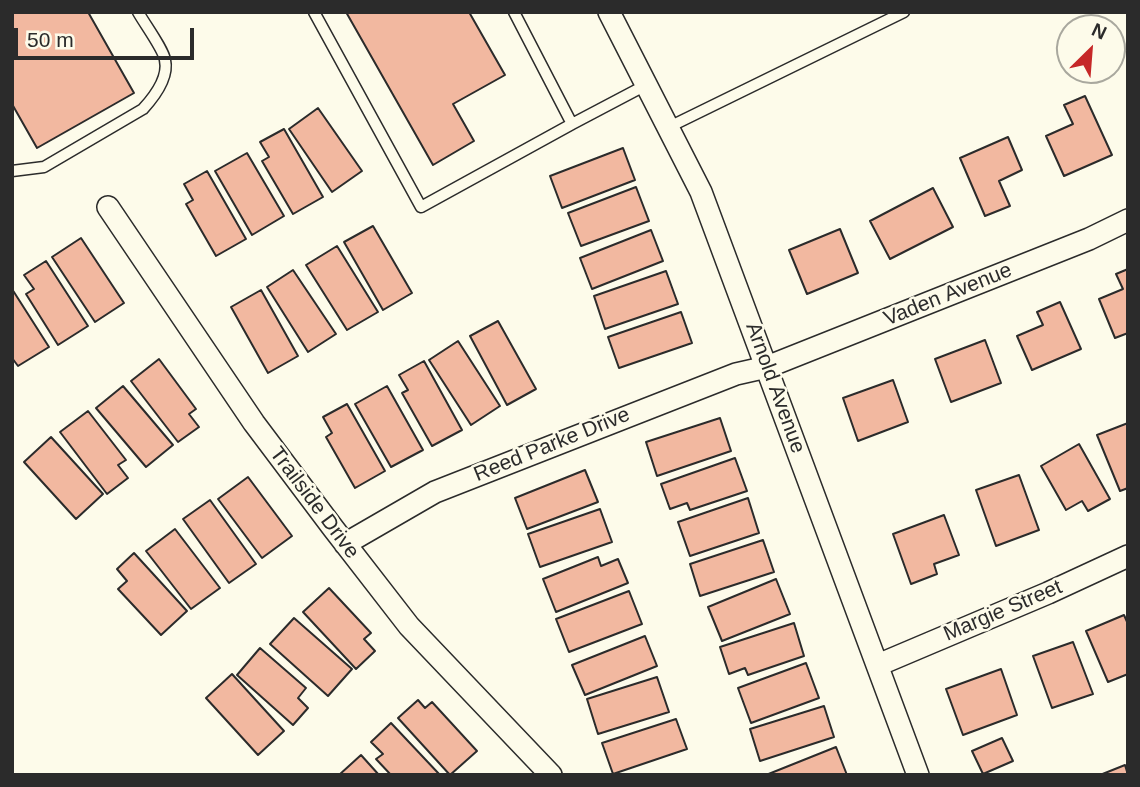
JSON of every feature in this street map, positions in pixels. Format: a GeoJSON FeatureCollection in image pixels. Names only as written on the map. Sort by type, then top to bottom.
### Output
{"type":"FeatureCollection","features":[{"type":"Feature","properties":{"kind":"street","name":"Arnold Avenue"},"geometry":{"type":"LineString","coordinates":[[609,12],[701,192],[918,775]]}},
{"type":"Feature","properties":{"kind":"street","name":"Trailside Drive"},"geometry":{"type":"LineString","coordinates":[[108,207],[254,423],[345,544],[409,626],[551,775]]}},
{"type":"Feature","properties":{"kind":"street","name":"Vaden Avenue"},"geometry":{"type":"LineString","coordinates":[[767,367],[1089,239],[1128,220]]}},
{"type":"Feature","properties":{"kind":"street","name":"Reed Parke Drive"},"geometry":{"type":"LineString","coordinates":[[345,544],[435,492],[736,374],[767,367]]}},
{"type":"Feature","properties":{"kind":"street","name":"Margie Street"},"geometry":{"type":"LineString","coordinates":[[878,665],[1128,556]]}},
{"type":"Feature","properties":{"kind":"lane"},"geometry":{"type":"LineString","coordinates":[[12,171],[44,167],[143,109],[155,97],[165,59],[138,12]]}},
{"type":"Feature","properties":{"kind":"lane"},"geometry":{"type":"LineString","coordinates":[[314,12],[421,206],[646,85]]}},
{"type":"Feature","properties":{"kind":"lane"},"geometry":{"type":"LineString","coordinates":[[514,12],[572,124]]}},
{"type":"Feature","properties":{"kind":"lane"},"geometry":{"type":"LineString","coordinates":[[669,127],[904,12]]}},
{"type":"Feature","properties":{"kind":"building"},"geometry":{"type":"Polygon","coordinates":[[[12,12],[88,12],[134,93],[37,148],[12,104],[12,12]]]}},
{"type":"Feature","properties":{"kind":"building"},"geometry":{"type":"Polygon","coordinates":[[[346,12],[469,12],[505,75],[453,104],[474,141],[433,165],[346,12]]]}},
{"type":"Feature","properties":{"kind":"building"},"geometry":{"type":"Polygon","coordinates":[[[1085,96],[1112,155],[1064,176],[1046,136],[1073,124],[1064,105],[1085,96]]]}},
{"type":"Feature","properties":{"kind":"building"},"geometry":{"type":"Polygon","coordinates":[[[318,108],[362,171],[332,192],[289,129],[318,108]]]}},
{"type":"Feature","properties":{"kind":"building"},"geometry":{"type":"Polygon","coordinates":[[[284,129],[323,197],[293,214],[262,161],[269,157],[260,142],[284,129]]]}},
{"type":"Feature","properties":{"kind":"building"},"geometry":{"type":"Polygon","coordinates":[[[1008,137],[1022,170],[999,181],[1010,206],[985,216],[960,158],[1008,137]]]}},
{"type":"Feature","properties":{"kind":"building"},"geometry":{"type":"Polygon","coordinates":[[[623,148],[635,180],[562,208],[550,176],[623,148]]]}},
{"type":"Feature","properties":{"kind":"building"},"geometry":{"type":"Polygon","coordinates":[[[247,153],[284,216],[252,235],[215,171],[247,153]]]}},
{"type":"Feature","properties":{"kind":"building"},"geometry":{"type":"Polygon","coordinates":[[[207,171],[246,239],[216,256],[186,204],[193,200],[184,184],[207,171]]]}},
{"type":"Feature","properties":{"kind":"building"},"geometry":{"type":"Polygon","coordinates":[[[636,187],[649,221],[581,246],[568,213],[636,187]]]}},
{"type":"Feature","properties":{"kind":"building"},"geometry":{"type":"Polygon","coordinates":[[[933,188],[953,227],[890,259],[870,221],[933,188]]]}},
{"type":"Feature","properties":{"kind":"building"},"geometry":{"type":"Polygon","coordinates":[[[373,226],[412,293],[383,310],[344,242],[373,226]]]}},
{"type":"Feature","properties":{"kind":"building"},"geometry":{"type":"Polygon","coordinates":[[[840,229],[858,273],[807,294],[789,250],[840,229]]]}},
{"type":"Feature","properties":{"kind":"building"},"geometry":{"type":"Polygon","coordinates":[[[651,230],[663,261],[592,289],[580,258],[651,230]]]}},
{"type":"Feature","properties":{"kind":"building"},"geometry":{"type":"Polygon","coordinates":[[[81,238],[124,303],[95,322],[52,257],[81,238]]]}},
{"type":"Feature","properties":{"kind":"building"},"geometry":{"type":"Polygon","coordinates":[[[337,246],[378,312],[347,330],[306,265],[337,246]]]}},
{"type":"Feature","properties":{"kind":"building"},"geometry":{"type":"Polygon","coordinates":[[[46,261],[88,326],[58,345],[26,294],[34,289],[24,275],[46,261]]]}},
{"type":"Feature","properties":{"kind":"building"},"geometry":{"type":"Polygon","coordinates":[[[1128,269],[1128,333],[1115,338],[1099,299],[1123,289],[1116,274],[1128,269]]]}},
{"type":"Feature","properties":{"kind":"building"},"geometry":{"type":"Polygon","coordinates":[[[293,270],[336,334],[308,352],[267,287],[293,270]]]}},
{"type":"Feature","properties":{"kind":"building"},"geometry":{"type":"Polygon","coordinates":[[[666,271],[678,304],[605,329],[594,296],[666,271]]]}},
{"type":"Feature","properties":{"kind":"building"},"geometry":{"type":"Polygon","coordinates":[[[12,289],[49,347],[18,366],[12,358],[12,289]]]}},
{"type":"Feature","properties":{"kind":"building"},"geometry":{"type":"Polygon","coordinates":[[[261,290],[298,356],[268,373],[231,307],[261,290]]]}},
{"type":"Feature","properties":{"kind":"building"},"geometry":{"type":"Polygon","coordinates":[[[1060,302],[1081,349],[1032,370],[1017,336],[1043,325],[1037,312],[1060,302]]]}},
{"type":"Feature","properties":{"kind":"building"},"geometry":{"type":"Polygon","coordinates":[[[681,312],[692,343],[619,368],[608,337],[681,312]]]}},
{"type":"Feature","properties":{"kind":"building"},"geometry":{"type":"Polygon","coordinates":[[[498,321],[536,389],[507,405],[470,336],[498,321]]]}},
{"type":"Feature","properties":{"kind":"building"},"geometry":{"type":"Polygon","coordinates":[[[985,340],[1001,383],[951,402],[935,359],[985,340]]]}},
{"type":"Feature","properties":{"kind":"building"},"geometry":{"type":"Polygon","coordinates":[[[458,341],[500,406],[471,425],[429,360],[458,341]]]}},
{"type":"Feature","properties":{"kind":"building"},"geometry":{"type":"Polygon","coordinates":[[[159,359],[196,409],[189,414],[199,427],[178,442],[131,381],[159,359]]]}},
{"type":"Feature","properties":{"kind":"building"},"geometry":{"type":"Polygon","coordinates":[[[424,361],[462,430],[432,446],[402,393],[408,390],[399,375],[424,361]]]}},
{"type":"Feature","properties":{"kind":"building"},"geometry":{"type":"Polygon","coordinates":[[[893,380],[908,422],[858,441],[843,398],[893,380]]]}},
{"type":"Feature","properties":{"kind":"building"},"geometry":{"type":"Polygon","coordinates":[[[123,386],[173,445],[146,467],[96,408],[123,386]]]}},
{"type":"Feature","properties":{"kind":"building"},"geometry":{"type":"Polygon","coordinates":[[[387,386],[423,450],[391,467],[355,404],[387,386]]]}},
{"type":"Feature","properties":{"kind":"building"},"geometry":{"type":"Polygon","coordinates":[[[347,404],[385,471],[355,488],[326,437],[332,433],[323,417],[347,404]]]}},
{"type":"Feature","properties":{"kind":"building"},"geometry":{"type":"Polygon","coordinates":[[[88,411],[126,460],[118,465],[128,478],[107,494],[60,432],[88,411]]]}},
{"type":"Feature","properties":{"kind":"building"},"geometry":{"type":"Polygon","coordinates":[[[720,418],[731,451],[657,476],[646,442],[720,418]]]}},
{"type":"Feature","properties":{"kind":"building"},"geometry":{"type":"Polygon","coordinates":[[[1128,423],[1128,488],[1120,491],[1097,435],[1128,423]]]}},
{"type":"Feature","properties":{"kind":"building"},"geometry":{"type":"Polygon","coordinates":[[[51,437],[103,494],[76,519],[24,462],[51,437]]]}},
{"type":"Feature","properties":{"kind":"building"},"geometry":{"type":"Polygon","coordinates":[[[1079,444],[1110,499],[1088,511],[1082,501],[1066,510],[1041,466],[1079,444]]]}},
{"type":"Feature","properties":{"kind":"building"},"geometry":{"type":"Polygon","coordinates":[[[735,458],[747,491],[690,510],[687,503],[670,509],[661,484],[735,458]]]}},
{"type":"Feature","properties":{"kind":"building"},"geometry":{"type":"Polygon","coordinates":[[[585,470],[598,502],[527,529],[515,498],[585,470]]]}},
{"type":"Feature","properties":{"kind":"building"},"geometry":{"type":"Polygon","coordinates":[[[1019,475],[1039,530],[996,546],[976,490],[1019,475]]]}},
{"type":"Feature","properties":{"kind":"building"},"geometry":{"type":"Polygon","coordinates":[[[248,477],[292,536],[262,558],[218,499],[248,477]]]}},
{"type":"Feature","properties":{"kind":"building"},"geometry":{"type":"Polygon","coordinates":[[[748,498],[759,533],[690,556],[678,522],[748,498]]]}},
{"type":"Feature","properties":{"kind":"building"},"geometry":{"type":"Polygon","coordinates":[[[210,500],[256,564],[229,583],[183,519],[210,500]]]}},
{"type":"Feature","properties":{"kind":"building"},"geometry":{"type":"Polygon","coordinates":[[[600,509],[612,542],[540,567],[528,534],[600,509]]]}},
{"type":"Feature","properties":{"kind":"building"},"geometry":{"type":"Polygon","coordinates":[[[944,515],[959,555],[934,564],[937,574],[911,584],[893,534],[944,515]]]}},
{"type":"Feature","properties":{"kind":"building"},"geometry":{"type":"Polygon","coordinates":[[[175,529],[220,588],[191,609],[146,551],[175,529]]]}},
{"type":"Feature","properties":{"kind":"building"},"geometry":{"type":"Polygon","coordinates":[[[763,540],[774,572],[700,596],[690,564],[763,540]]]}},
{"type":"Feature","properties":{"kind":"building"},"geometry":{"type":"Polygon","coordinates":[[[134,553],[187,611],[161,635],[118,589],[127,581],[117,569],[134,553]]]}},
{"type":"Feature","properties":{"kind":"building"},"geometry":{"type":"Polygon","coordinates":[[[598,557],[601,566],[618,559],[628,583],[556,612],[543,579],[598,557]]]}},
{"type":"Feature","properties":{"kind":"building"},"geometry":{"type":"Polygon","coordinates":[[[776,579],[790,614],[722,641],[708,607],[776,579]]]}},
{"type":"Feature","properties":{"kind":"building"},"geometry":{"type":"Polygon","coordinates":[[[329,588],[371,633],[364,639],[375,651],[356,669],[303,612],[329,588]]]}},
{"type":"Feature","properties":{"kind":"building"},"geometry":{"type":"Polygon","coordinates":[[[629,591],[642,624],[569,652],[556,619],[629,591]]]}},
{"type":"Feature","properties":{"kind":"building"},"geometry":{"type":"Polygon","coordinates":[[[1124,615],[1128,624],[1128,674],[1108,682],[1086,631],[1124,615]]]}},
{"type":"Feature","properties":{"kind":"building"},"geometry":{"type":"Polygon","coordinates":[[[294,618],[352,669],[328,696],[270,644],[294,618]]]}},
{"type":"Feature","properties":{"kind":"building"},"geometry":{"type":"Polygon","coordinates":[[[794,623],[804,656],[748,675],[745,668],[729,674],[720,647],[794,623]]]}},
{"type":"Feature","properties":{"kind":"building"},"geometry":{"type":"Polygon","coordinates":[[[645,636],[657,666],[585,695],[572,665],[645,636]]]}},
{"type":"Feature","properties":{"kind":"building"},"geometry":{"type":"Polygon","coordinates":[[[1073,642],[1093,694],[1052,708],[1033,656],[1073,642]]]}},
{"type":"Feature","properties":{"kind":"building"},"geometry":{"type":"Polygon","coordinates":[[[260,648],[306,688],[298,698],[308,708],[293,725],[237,675],[260,648]]]}},
{"type":"Feature","properties":{"kind":"building"},"geometry":{"type":"Polygon","coordinates":[[[806,663],[819,698],[751,723],[738,688],[806,663]]]}},
{"type":"Feature","properties":{"kind":"building"},"geometry":{"type":"Polygon","coordinates":[[[1001,669],[1017,715],[963,735],[946,689],[1001,669]]]}},
{"type":"Feature","properties":{"kind":"building"},"geometry":{"type":"Polygon","coordinates":[[[232,674],[284,731],[258,755],[206,698],[232,674]]]}},
{"type":"Feature","properties":{"kind":"building"},"geometry":{"type":"Polygon","coordinates":[[[657,677],[669,712],[598,734],[587,699],[657,677]]]}},
{"type":"Feature","properties":{"kind":"building"},"geometry":{"type":"Polygon","coordinates":[[[418,700],[425,708],[432,702],[477,751],[450,775],[398,718],[418,700]]]}},
{"type":"Feature","properties":{"kind":"building"},"geometry":{"type":"Polygon","coordinates":[[[824,706],[834,737],[760,761],[750,729],[824,706]]]}},
{"type":"Feature","properties":{"kind":"building"},"geometry":{"type":"Polygon","coordinates":[[[676,719],[687,749],[613,774],[602,743],[676,719]]]}},
{"type":"Feature","properties":{"kind":"building"},"geometry":{"type":"Polygon","coordinates":[[[391,723],[440,775],[391,775],[376,759],[383,754],[371,742],[391,723]]]}},
{"type":"Feature","properties":{"kind":"building"},"geometry":{"type":"Polygon","coordinates":[[[1002,738],[1013,761],[983,774],[972,751],[1002,738]]]}},
{"type":"Feature","properties":{"kind":"building"},"geometry":{"type":"Polygon","coordinates":[[[836,747],[847,775],[766,775],[836,747]]]}},
{"type":"Feature","properties":{"kind":"building"},"geometry":{"type":"Polygon","coordinates":[[[361,755],[379,775],[339,775],[361,755]]]}},
{"type":"Feature","properties":{"kind":"building"},"geometry":{"type":"Polygon","coordinates":[[[1125,765],[1128,775],[1100,775],[1125,765]]]}}]}
